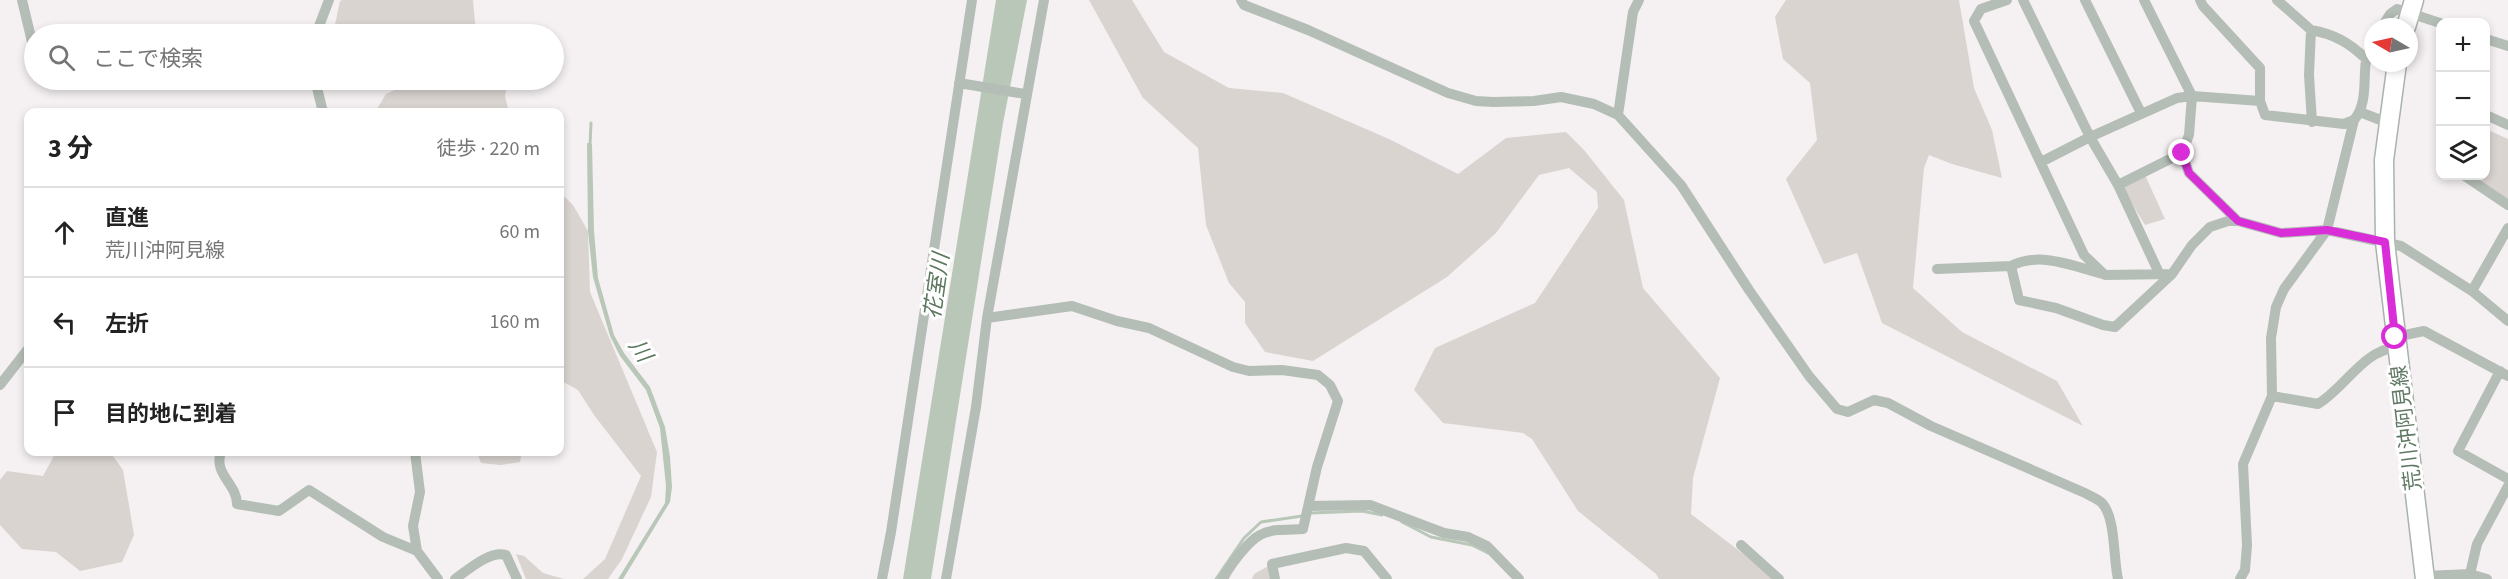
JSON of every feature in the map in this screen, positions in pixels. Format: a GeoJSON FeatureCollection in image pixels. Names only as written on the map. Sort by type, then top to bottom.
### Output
{"type":"FeatureCollection","features":[{"type":"Feature","properties":{"kind":"main road","name":"荒川沖阿見線"},"geometry":{"type":"LineString","coordinates":[[2396,72],[2384,160],[2385,242],[2425,578]]}},
{"type":"Feature","properties":{"kind":"street"},"geometry":{"type":"LineString","coordinates":[[22,0],[28,24]]}},
{"type":"Feature","properties":{"kind":"street"},"geometry":{"type":"LineString","coordinates":[[320,24],[329,0]]}},
{"type":"Feature","properties":{"kind":"street"},"geometry":{"type":"LineString","coordinates":[[882,579],[972,0]]}},
{"type":"Feature","properties":{"kind":"street"},"geometry":{"type":"LineString","coordinates":[[946,579],[976,407],[987,318],[1025,94],[1044,0]]}},
{"type":"Feature","properties":{"kind":"street"},"geometry":{"type":"LineString","coordinates":[[1241,0],[1244,5],[1308,30],[1448,93],[1476,101],[1493,102],[1534,101],[1561,97],[1594,104],[1618,115],[1681,185],[1749,290],[1809,376],[1837,409],[1848,412],[1874,399],[2085,493],[2102,503],[2112,521],[2114,559],[2118,579]]}},
{"type":"Feature","properties":{"kind":"street"},"geometry":{"type":"LineString","coordinates":[[1618,115],[1633,12],[1639,0]]}},
{"type":"Feature","properties":{"kind":"street"},"geometry":{"type":"LineString","coordinates":[[2007,0],[1980,9],[1974,21],[2084,255],[2105,275]]}},
{"type":"Feature","properties":{"kind":"street"},"geometry":{"type":"LineString","coordinates":[[2023,0],[2090,137],[2118,185],[2159,273]]}},
{"type":"Feature","properties":{"kind":"street"},"geometry":{"type":"LineString","coordinates":[[2085,0],[2141,113]]}},
{"type":"Feature","properties":{"kind":"street"},"geometry":{"type":"LineString","coordinates":[[2144,0],[2192,96],[2189,135],[2182,153],[2189,173],[2238,221]]}},
{"type":"Feature","properties":{"kind":"street"},"geometry":{"type":"LineString","coordinates":[[2200,0],[2260,68],[2260,101],[2265,115],[2312,122],[2344,123],[2357,116],[2388,123]]}},
{"type":"Feature","properties":{"kind":"street"},"geometry":{"type":"LineString","coordinates":[[2283,2],[2311,30],[2329,33],[2353,45],[2364,57]]}},
{"type":"Feature","properties":{"kind":"street"},"geometry":{"type":"LineString","coordinates":[[2388,18],[2397,9],[2436,22]]}},
{"type":"Feature","properties":{"kind":"street"},"geometry":{"type":"LineString","coordinates":[[2311,30],[2309,75],[2312,122]]}},
{"type":"Feature","properties":{"kind":"street"},"geometry":{"type":"LineString","coordinates":[[2490,40],[2508,46]]}},
{"type":"Feature","properties":{"kind":"street"},"geometry":{"type":"LineString","coordinates":[[2240,579],[2245,570],[2247,545],[2243,464],[2272,396],[2271,338],[2276,307],[2284,289],[2327,230],[2357,116],[2366,72]]}},
{"type":"Feature","properties":{"kind":"street"},"geometry":{"type":"LineString","coordinates":[[959,83],[1025,94]]}},
{"type":"Feature","properties":{"kind":"street"},"geometry":{"type":"LineString","coordinates":[[318,90],[322,108]]}},
{"type":"Feature","properties":{"kind":"street"},"geometry":{"type":"LineString","coordinates":[[2041,162],[2177,98],[2192,96],[2260,101]]}},
{"type":"Feature","properties":{"kind":"street"},"geometry":{"type":"LineString","coordinates":[[2490,117],[2508,125]]}},
{"type":"Feature","properties":{"kind":"street"},"geometry":{"type":"LineString","coordinates":[[2118,185],[2182,153]]}},
{"type":"Feature","properties":{"kind":"street"},"geometry":{"type":"LineString","coordinates":[[2472,180],[2508,205]]}},
{"type":"Feature","properties":{"kind":"street"},"geometry":{"type":"LineString","coordinates":[[2011,266],[2019,300],[2056,308],[2103,326],[2115,327],[2172,274],[2192,244],[2210,227],[2228,221],[2238,221],[2281,233],[2327,230],[2401,246],[2472,291],[2508,321]]}},
{"type":"Feature","properties":{"kind":"street"},"geometry":{"type":"LineString","coordinates":[[2472,291],[2508,228]]}},
{"type":"Feature","properties":{"kind":"street"},"geometry":{"type":"LineString","coordinates":[[1937,269],[1984,265],[2011,266],[2024,259],[2044,259],[2105,275],[2172,274]]}},
{"type":"Feature","properties":{"kind":"street"},"geometry":{"type":"LineString","coordinates":[[987,318],[1072,306],[1117,321],[1149,328],[1233,367],[1249,371],[1282,370],[1318,375],[1330,385],[1338,401],[1317,467],[1303,529],[1271,531],[1259,535],[1229,567],[1223,579]]}},
{"type":"Feature","properties":{"kind":"street"},"geometry":{"type":"LineString","coordinates":[[2272,396],[2318,404],[2332,395],[2370,356],[2424,331],[2504,374],[2458,451],[2508,479]]}},
{"type":"Feature","properties":{"kind":"street"},"geometry":{"type":"LineString","coordinates":[[0,386],[24,354]]}},
{"type":"Feature","properties":{"kind":"street"},"geometry":{"type":"LineString","coordinates":[[219,456],[223,477],[237,496],[237,504],[279,511],[309,490],[383,537],[417,551]]}},
{"type":"Feature","properties":{"kind":"street"},"geometry":{"type":"LineString","coordinates":[[416,456],[420,492],[413,526],[417,551],[438,579]]}},
{"type":"Feature","properties":{"kind":"street"},"geometry":{"type":"LineString","coordinates":[[2470,574],[2477,544],[2508,486]]}},
{"type":"Feature","properties":{"kind":"street"},"geometry":{"type":"LineString","coordinates":[[1309,506],[1370,505],[1444,533],[1468,537],[1487,546],[1519,579]]}},
{"type":"Feature","properties":{"kind":"street"},"geometry":{"type":"LineString","coordinates":[[1741,545],[1779,579]]}},
{"type":"Feature","properties":{"kind":"street"},"geometry":{"type":"LineString","coordinates":[[1275,579],[1272,564],[1346,548],[1364,551],[1387,579]]}},
{"type":"Feature","properties":{"kind":"street"},"geometry":{"type":"LineString","coordinates":[[455,579],[492,555],[501,553],[506,555],[517,579]]}},
{"type":"Feature","properties":{"kind":"street"},"geometry":{"type":"LineString","coordinates":[[2425,578],[2470,574],[2487,579]]}},
{"type":"Feature","properties":{"kind":"shaded area"},"geometry":{"type":"Polygon","coordinates":[[[473,0],[475,24],[335,24],[340,1],[473,0]]]}},
{"type":"Feature","properties":{"kind":"shaded area"},"geometry":{"type":"Polygon","coordinates":[[[996,0],[1027,0],[1003,123],[931,579],[903,579],[996,0]]]}},
{"type":"Feature","properties":{"kind":"shaded area"},"geometry":{"type":"Polygon","coordinates":[[[1089,0],[1132,0],[1164,52],[1229,88],[1283,93],[1389,139],[1458,174],[1506,138],[1566,132],[1584,150],[1624,200],[1643,288],[1720,378],[1693,478],[1691,514],[1776,579],[1659,579],[1656,574],[1578,511],[1532,439],[1523,433],[1443,423],[1414,390],[1435,348],[1535,303],[1598,208],[1597,192],[1569,168],[1539,175],[1496,233],[1447,277],[1313,361],[1265,352],[1245,323],[1245,302],[1229,283],[1206,225],[1198,148],[1143,98],[1089,0]]]}},
{"type":"Feature","properties":{"kind":"shaded area"},"geometry":{"type":"Polygon","coordinates":[[[1786,0],[1959,0],[1974,88],[1992,130],[2002,178],[1929,155],[1924,168],[1913,288],[1962,332],[2057,381],[2083,426],[1882,323],[1857,253],[1824,264],[1786,179],[1817,140],[1810,83],[1783,59],[1775,17],[1786,0]]]}},
{"type":"Feature","properties":{"kind":"shaded area"},"geometry":{"type":"Polygon","coordinates":[[[395,90],[506,90],[508,108],[377,108],[386,94],[395,90]]]}},
{"type":"Feature","properties":{"kind":"shaded area"},"geometry":{"type":"Polygon","coordinates":[[[2490,131],[2508,139],[2508,201],[2475,180],[2490,180],[2490,131]]]}},
{"type":"Feature","properties":{"kind":"shaded area"},"geometry":{"type":"Polygon","coordinates":[[[587,143],[592,144],[594,231],[598,278],[614,335],[624,353],[650,387],[665,427],[670,457],[672,487],[670,502],[623,579],[618,579],[665,503],[666,486],[660,428],[646,390],[620,356],[610,336],[593,277],[588,231],[587,143]]]}},
{"type":"Feature","properties":{"kind":"shaded area"},"geometry":{"type":"Polygon","coordinates":[[[2145,175],[2165,219],[2145,225],[2121,186],[2145,175]]]}},
{"type":"Feature","properties":{"kind":"shaded area"},"geometry":{"type":"Polygon","coordinates":[[[564,196],[573,205],[588,231],[590,292],[657,452],[651,497],[622,559],[608,579],[583,579],[605,559],[641,476],[594,415],[578,390],[564,382],[564,196]]]}},
{"type":"Feature","properties":{"kind":"shaded area"},"geometry":{"type":"Polygon","coordinates":[[[54,456],[113,456],[123,470],[134,535],[122,562],[80,571],[56,552],[22,549],[0,525],[0,480],[7,471],[43,476],[54,456]]]}},
{"type":"Feature","properties":{"kind":"shaded area"},"geometry":{"type":"Polygon","coordinates":[[[478,456],[521,456],[520,462],[501,465],[481,463],[478,456]]]}},
{"type":"Feature","properties":{"kind":"shaded area"},"geometry":{"type":"Polygon","coordinates":[[[516,554],[524,556],[543,573],[564,579],[526,579],[516,554]]]}},
{"type":"Feature","properties":{"kind":"shaded area"},"geometry":{"type":"Polygon","coordinates":[[[1272,564],[1275,579],[1252,579],[1254,574],[1272,564]]]}},
{"type":"Feature","properties":{"kind":"waterway","name":"川"},"geometry":{"type":"LineString","coordinates":[[590,145],[591,123]]}},
{"type":"Feature","properties":{"kind":"waterway"},"geometry":{"type":"LineString","coordinates":[[1311,513],[1362,511],[1382,515]]}},
{"type":"Feature","properties":{"kind":"waterway"},"geometry":{"type":"LineString","coordinates":[[1216,579],[1244,538],[1261,522],[1302,516]]}},
{"type":"Feature","properties":{"kind":"waterway"},"geometry":{"type":"LineString","coordinates":[[1402,522],[1431,537],[1472,545],[1488,553]]}},
{"type":"Feature","properties":{"kind":"route"},"geometry":{"type":"LineString","coordinates":[[2182,153],[2189,173],[2238,221],[2281,233],[2327,230],[2385,242],[2395,337]]}},
{"type":"Feature","properties":{"kind":"water label","name":"花室川"},"geometry":{"type":"Point","coordinates":[936,286]}}]}
